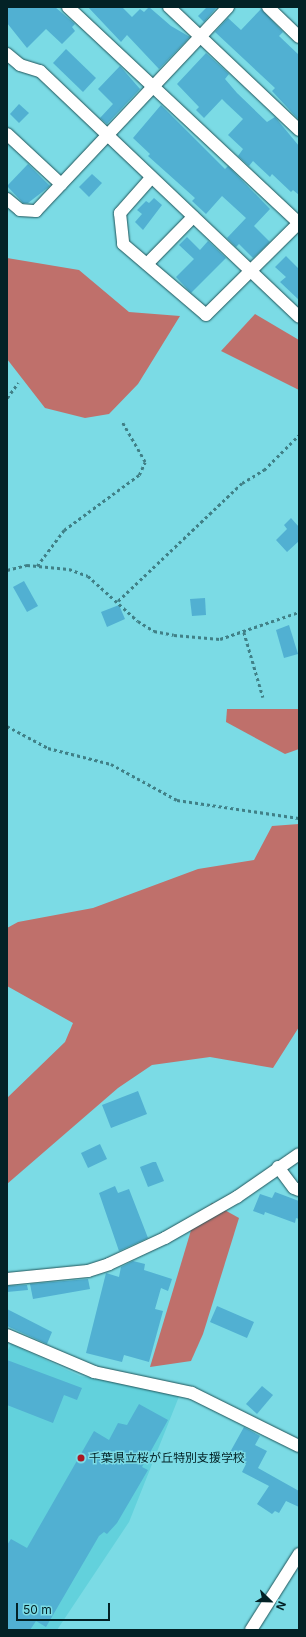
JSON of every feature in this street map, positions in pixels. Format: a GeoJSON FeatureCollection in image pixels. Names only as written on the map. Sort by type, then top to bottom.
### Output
{"type":"FeatureCollection","features":[{"type":"Feature","properties":{"kind":"street"},"geometry":{"type":"LineString","coordinates":[[68,7],[299,223],[252,272],[206,315],[123,244],[120,213],[151,178]]}},
{"type":"Feature","properties":{"kind":"street"},"geometry":{"type":"LineString","coordinates":[[169,7],[299,130]]}},
{"type":"Feature","properties":{"kind":"street"},"geometry":{"type":"LineString","coordinates":[[7,199],[20,210],[36,211],[228,7]]}},
{"type":"Feature","properties":{"kind":"street"},"geometry":{"type":"LineString","coordinates":[[268,7],[299,37]]}},
{"type":"Feature","properties":{"kind":"street"},"geometry":{"type":"LineString","coordinates":[[7,54],[20,65],[40,71],[299,317]]}},
{"type":"Feature","properties":{"kind":"street"},"geometry":{"type":"LineString","coordinates":[[7,134],[61,184]]}},
{"type":"Feature","properties":{"kind":"street"},"geometry":{"type":"LineString","coordinates":[[147,264],[193,217]]}},
{"type":"Feature","properties":{"kind":"street"},"geometry":{"type":"LineString","coordinates":[[7,1279],[88,1271],[109,1264],[165,1238],[237,1197],[299,1154]]}},
{"type":"Feature","properties":{"kind":"street"},"geometry":{"type":"LineString","coordinates":[[278,1168],[294,1188],[299,1190]]}},
{"type":"Feature","properties":{"kind":"street"},"geometry":{"type":"LineString","coordinates":[[7,1335],[94,1372],[192,1393],[299,1446]]}},
{"type":"Feature","properties":{"kind":"street"},"geometry":{"type":"LineString","coordinates":[[251,1630],[299,1554]]}},
{"type":"Feature","properties":{"kind":"path"},"geometry":{"type":"LineString","coordinates":[[7,398],[18,383]]}},
{"type":"Feature","properties":{"kind":"path"},"geometry":{"type":"LineString","coordinates":[[37,566],[64,530],[139,475],[145,462],[122,422]]}},
{"type":"Feature","properties":{"kind":"path"},"geometry":{"type":"LineString","coordinates":[[118,601],[242,482],[264,470],[299,435]]}},
{"type":"Feature","properties":{"kind":"path"},"geometry":{"type":"LineString","coordinates":[[7,570],[13,567],[37,566],[69,569],[88,576],[118,601],[138,621],[154,631],[200,639],[220,639],[299,612]]}},
{"type":"Feature","properties":{"kind":"path"},"geometry":{"type":"LineString","coordinates":[[244,632],[263,697]]}},
{"type":"Feature","properties":{"kind":"path"},"geometry":{"type":"LineString","coordinates":[[7,726],[48,748],[111,764],[177,800],[299,818]]}},
{"type":"Feature","properties":{"kind":"shaded area"},"geometry":{"type":"Polygon","coordinates":[[[7,258],[79,270],[129,312],[180,316],[138,384],[109,414],[85,418],[45,408],[7,359],[7,258]]]}},
{"type":"Feature","properties":{"kind":"shaded area"},"geometry":{"type":"Polygon","coordinates":[[[255,314],[299,340],[299,390],[221,351],[255,314]]]}},
{"type":"Feature","properties":{"kind":"shaded area"},"geometry":{"type":"Polygon","coordinates":[[[227,709],[299,709],[299,749],[285,754],[226,722],[227,709]]]}},
{"type":"Feature","properties":{"kind":"shaded area"},"geometry":{"type":"Polygon","coordinates":[[[299,824],[299,1027],[273,1068],[210,1057],[152,1065],[118,1088],[7,1184],[7,1098],[65,1042],[73,1023],[7,986],[7,928],[18,922],[93,908],[198,869],[254,860],[272,826],[299,824]]]}},
{"type":"Feature","properties":{"kind":"shaded area"},"geometry":{"type":"Polygon","coordinates":[[[212,1203],[239,1218],[203,1334],[191,1361],[150,1367],[192,1227],[212,1203]]]}},
{"type":"Feature","properties":{"kind":"shaded area","name":"千葉県立桜が丘特別支援学校"},"geometry":{"type":"Polygon","coordinates":[[[11,1344],[80,1376],[180,1394],[129,1522],[57,1630],[7,1630],[7,1352],[11,1344]]]}},
{"type":"Feature","properties":{"kind":"building"},"geometry":{"type":"Polygon","coordinates":[[[7,7],[55,7],[75,24],[72,27],[75,31],[62,44],[46,29],[27,48],[7,23],[7,7]]]}},
{"type":"Feature","properties":{"kind":"building"},"geometry":{"type":"Polygon","coordinates":[[[88,7],[122,7],[132,17],[140,9],[144,12],[149,7],[171,26],[190,37],[159,69],[127,35],[121,42],[88,7]]]}},
{"type":"Feature","properties":{"kind":"building"},"geometry":{"type":"Polygon","coordinates":[[[207,7],[217,7],[204,22],[198,16],[207,7]]]}},
{"type":"Feature","properties":{"kind":"building"},"geometry":{"type":"Polygon","coordinates":[[[261,9],[283,32],[279,36],[299,55],[298,119],[272,91],[275,88],[215,32],[228,18],[241,30],[261,9]]]}},
{"type":"Feature","properties":{"kind":"building"},"geometry":{"type":"Polygon","coordinates":[[[66,49],[96,78],[83,92],[53,63],[66,49]]]}},
{"type":"Feature","properties":{"kind":"building"},"geometry":{"type":"Polygon","coordinates":[[[206,53],[229,74],[225,79],[237,93],[267,122],[275,117],[299,146],[299,195],[293,190],[291,192],[272,174],[270,177],[253,161],[249,166],[238,156],[243,149],[228,135],[243,119],[222,99],[204,118],[196,110],[199,107],[177,84],[206,53]]]}},
{"type":"Feature","properties":{"kind":"building"},"geometry":{"type":"Polygon","coordinates":[[[120,66],[140,89],[107,124],[100,118],[113,104],[98,89],[120,66]]]}},
{"type":"Feature","properties":{"kind":"building"},"geometry":{"type":"Polygon","coordinates":[[[19,104],[29,113],[19,123],[10,114],[19,104]]]}},
{"type":"Feature","properties":{"kind":"building"},"geometry":{"type":"Polygon","coordinates":[[[161,105],[225,169],[228,166],[270,209],[254,226],[270,242],[253,258],[239,244],[236,247],[227,238],[246,218],[222,196],[206,214],[192,201],[195,198],[148,156],[150,154],[133,138],[161,105]]]}},
{"type":"Feature","properties":{"kind":"building"},"geometry":{"type":"Polygon","coordinates":[[[28,164],[50,186],[28,203],[23,203],[7,186],[28,164]]]}},
{"type":"Feature","properties":{"kind":"building"},"geometry":{"type":"Polygon","coordinates":[[[92,174],[102,183],[89,197],[79,187],[92,174]]]}},
{"type":"Feature","properties":{"kind":"building"},"geometry":{"type":"Polygon","coordinates":[[[154,198],[162,205],[143,230],[135,222],[142,214],[137,210],[146,201],[149,203],[154,198]]]}},
{"type":"Feature","properties":{"kind":"building"},"geometry":{"type":"Polygon","coordinates":[[[187,237],[200,250],[208,241],[226,258],[191,293],[176,277],[194,259],[179,245],[187,237]]]}},
{"type":"Feature","properties":{"kind":"building"},"geometry":{"type":"Polygon","coordinates":[[[286,256],[299,269],[299,300],[280,282],[286,277],[275,267],[286,256]]]}},
{"type":"Feature","properties":{"kind":"building"},"geometry":{"type":"Polygon","coordinates":[[[291,518],[299,527],[299,541],[287,552],[276,540],[287,529],[284,525],[291,518]]]}},
{"type":"Feature","properties":{"kind":"building"},"geometry":{"type":"Polygon","coordinates":[[[24,581],[38,606],[27,612],[13,587],[24,581]]]}},
{"type":"Feature","properties":{"kind":"building"},"geometry":{"type":"Polygon","coordinates":[[[205,598],[206,615],[192,616],[190,599],[205,598]]]}},
{"type":"Feature","properties":{"kind":"building"},"geometry":{"type":"Polygon","coordinates":[[[119,605],[125,619],[107,627],[101,612],[119,605]]]}},
{"type":"Feature","properties":{"kind":"building"},"geometry":{"type":"Polygon","coordinates":[[[289,625],[298,654],[284,658],[276,630],[289,625]]]}},
{"type":"Feature","properties":{"kind":"building"},"geometry":{"type":"Polygon","coordinates":[[[138,1091],[147,1114],[111,1128],[102,1105],[138,1091]]]}},
{"type":"Feature","properties":{"kind":"building"},"geometry":{"type":"Polygon","coordinates":[[[100,1144],[107,1159],[88,1168],[81,1153],[100,1144]]]}},
{"type":"Feature","properties":{"kind":"building"},"geometry":{"type":"Polygon","coordinates":[[[156,1162],[164,1181],[148,1187],[140,1167],[156,1162]]]}},
{"type":"Feature","properties":{"kind":"building"},"geometry":{"type":"Polygon","coordinates":[[[115,1186],[118,1193],[129,1189],[148,1238],[119,1251],[99,1193],[115,1186]]]}},
{"type":"Feature","properties":{"kind":"building"},"geometry":{"type":"Polygon","coordinates":[[[275,1192],[299,1201],[299,1219],[296,1218],[295,1223],[265,1212],[264,1215],[253,1211],[260,1194],[272,1198],[275,1192]]]}},
{"type":"Feature","properties":{"kind":"building"},"geometry":{"type":"Polygon","coordinates":[[[133,1261],[145,1264],[144,1270],[172,1279],[168,1291],[161,1288],[155,1309],[163,1311],[149,1362],[124,1355],[122,1362],[86,1353],[106,1273],[119,1277],[121,1267],[133,1261]]]}},
{"type":"Feature","properties":{"kind":"building"},"geometry":{"type":"Polygon","coordinates":[[[88,1279],[90,1289],[33,1299],[30,1284],[88,1279]]]}},
{"type":"Feature","properties":{"kind":"building"},"geometry":{"type":"Polygon","coordinates":[[[27,1285],[28,1290],[7,1292],[7,1286],[27,1285]]]}},
{"type":"Feature","properties":{"kind":"building"},"geometry":{"type":"Polygon","coordinates":[[[217,1306],[254,1322],[247,1338],[210,1322],[217,1306]]]}},
{"type":"Feature","properties":{"kind":"building"},"geometry":{"type":"Polygon","coordinates":[[[7,1309],[52,1332],[47,1344],[7,1326],[7,1309]]]}},
{"type":"Feature","properties":{"kind":"building"},"geometry":{"type":"Polygon","coordinates":[[[7,1360],[82,1388],[77,1400],[64,1395],[53,1423],[7,1405],[7,1360]]]}},
{"type":"Feature","properties":{"kind":"building"},"geometry":{"type":"Polygon","coordinates":[[[262,1386],[273,1395],[257,1414],[246,1404],[262,1386]]]}},
{"type":"Feature","properties":{"kind":"building"},"geometry":{"type":"Polygon","coordinates":[[[139,1404],[168,1420],[142,1467],[148,1470],[117,1523],[107,1534],[104,1532],[99,1536],[46,1627],[36,1621],[30,1630],[7,1630],[7,1545],[11,1539],[27,1548],[94,1431],[109,1440],[118,1423],[127,1425],[139,1404]]]}},
{"type":"Feature","properties":{"kind":"building"},"geometry":{"type":"Polygon","coordinates":[[[244,1427],[260,1436],[255,1445],[267,1451],[258,1468],[299,1491],[299,1507],[286,1501],[279,1513],[275,1511],[272,1514],[257,1504],[269,1486],[242,1472],[246,1464],[229,1454],[244,1427]]]}},
{"type":"Feature","properties":{"kind":"place","name":"千葉県立桜が丘特別支援学校"},"geometry":{"type":"Point","coordinates":[81,1458]}}]}
